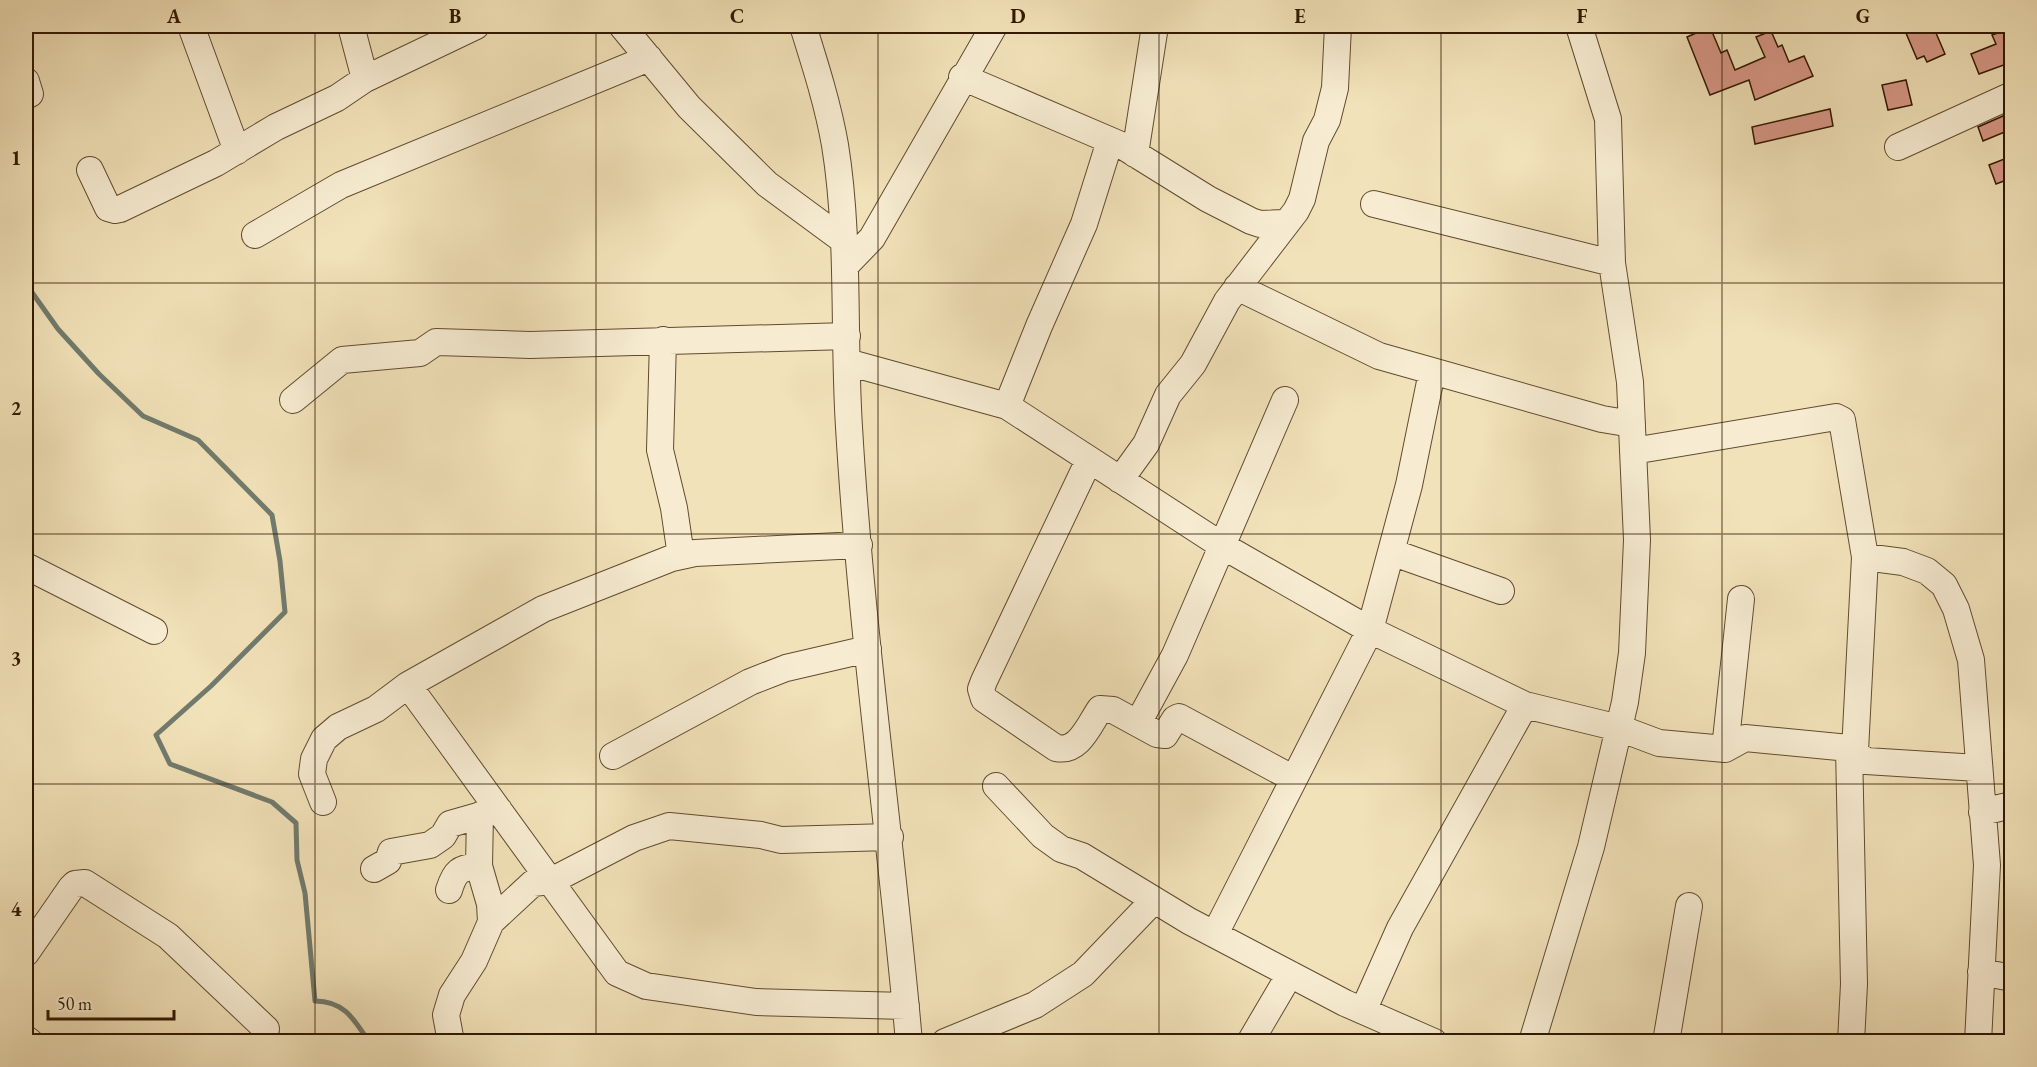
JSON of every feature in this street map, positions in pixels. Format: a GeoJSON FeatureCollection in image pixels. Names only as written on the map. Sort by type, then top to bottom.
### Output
{"type":"FeatureCollection","features":[{"type":"Feature","properties":{"kind":"street"},"geometry":{"type":"LineString","coordinates":[[191,26],[237,151]]}},
{"type":"Feature","properties":{"kind":"street"},"geometry":{"type":"LineString","coordinates":[[351,26],[365,79]]}},
{"type":"Feature","properties":{"kind":"street"},"geometry":{"type":"LineString","coordinates":[[90,170],[108,207],[115,210],[237,151],[276,127],[344,95],[365,79],[476,26]]}},
{"type":"Feature","properties":{"kind":"street"},"geometry":{"type":"LineString","coordinates":[[622,26],[689,107],[767,184],[843,240]]}},
{"type":"Feature","properties":{"kind":"street"},"geometry":{"type":"LineString","coordinates":[[803,26],[835,144],[845,266],[849,426],[868,649],[890,837],[909,1041]]}},
{"type":"Feature","properties":{"kind":"street"},"geometry":{"type":"LineString","coordinates":[[845,266],[872,238],[962,77],[994,26]]}},
{"type":"Feature","properties":{"kind":"street"},"geometry":{"type":"LineString","coordinates":[[1135,154],[1155,26]]}},
{"type":"Feature","properties":{"kind":"street"},"geometry":{"type":"LineString","coordinates":[[1120,480],[1146,444],[1168,395],[1193,364],[1237,287],[1302,199],[1317,141],[1328,120],[1335,88],[1338,26]]}},
{"type":"Feature","properties":{"kind":"street"},"geometry":{"type":"LineString","coordinates":[[1532,1041],[1591,847],[1619,728],[1632,653],[1637,540],[1632,424],[1630,382],[1612,263],[1608,119],[1579,26]]}},
{"type":"Feature","properties":{"kind":"street"},"geometry":{"type":"LineString","coordinates":[[255,235],[341,185],[649,58]]}},
{"type":"Feature","properties":{"kind":"street"},"geometry":{"type":"LineString","coordinates":[[962,77],[1110,141],[1208,199],[1251,221],[1260,224],[1285,223]]}},
{"type":"Feature","properties":{"kind":"street"},"geometry":{"type":"LineString","coordinates":[[1898,147],[2012,95]]}},
{"type":"Feature","properties":{"kind":"street"},"geometry":{"type":"LineString","coordinates":[[1007,406],[1084,224],[1110,141]]}},
{"type":"Feature","properties":{"kind":"street"},"geometry":{"type":"LineString","coordinates":[[1374,204],[1612,263]]}},
{"type":"Feature","properties":{"kind":"street"},"geometry":{"type":"LineString","coordinates":[[1237,287],[1379,356],[1602,419],[1632,424]]}},
{"type":"Feature","properties":{"kind":"street"},"geometry":{"type":"LineString","coordinates":[[292,400],[342,360],[420,353],[436,342],[530,345],[847,336]]}},
{"type":"Feature","properties":{"kind":"street"},"geometry":{"type":"LineString","coordinates":[[663,340],[660,450],[674,508],[681,556]]}},
{"type":"Feature","properties":{"kind":"street"},"geometry":{"type":"LineString","coordinates":[[847,362],[1007,406],[1221,545],[1370,630],[1525,705],[1619,728],[1659,743],[1725,749],[1745,738],[1852,749],[1866,761],[1978,768]]}},
{"type":"Feature","properties":{"kind":"street"},"geometry":{"type":"LineString","coordinates":[[1215,934],[1370,630],[1409,485],[1432,372]]}},
{"type":"Feature","properties":{"kind":"street"},"geometry":{"type":"LineString","coordinates":[[1138,723],[1174,656],[1286,400]]}},
{"type":"Feature","properties":{"kind":"street"},"geometry":{"type":"LineString","coordinates":[[1633,451],[1839,418],[1864,557],[1852,749],[1854,984],[1851,1041]]}},
{"type":"Feature","properties":{"kind":"street"},"geometry":{"type":"LineString","coordinates":[[1089,460],[981,689],[984,699],[1056,748],[1065,750],[1076,746],[1100,709],[1113,710],[1157,734],[1165,735],[1175,719],[1179,717],[1294,779]]}},
{"type":"Feature","properties":{"kind":"street"},"geometry":{"type":"LineString","coordinates":[[323,802],[312,774],[314,759],[324,739],[338,727],[376,709],[408,685],[543,609],[681,556],[695,553],[859,545]]}},
{"type":"Feature","properties":{"kind":"street"},"geometry":{"type":"LineString","coordinates":[[1390,552],[1501,591]]}},
{"type":"Feature","properties":{"kind":"street"},"geometry":{"type":"LineString","coordinates":[[1864,557],[1903,562],[1927,571],[1944,585],[1956,609],[1971,660],[1987,865],[1978,1041]]}},
{"type":"Feature","properties":{"kind":"street"},"geometry":{"type":"LineString","coordinates":[[26,566],[154,632]]}},
{"type":"Feature","properties":{"kind":"street"},"geometry":{"type":"LineString","coordinates":[[1725,749],[1740,599]]}},
{"type":"Feature","properties":{"kind":"street"},"geometry":{"type":"LineString","coordinates":[[613,756],[750,682],[786,668],[868,649]]}},
{"type":"Feature","properties":{"kind":"street"},"geometry":{"type":"LineString","coordinates":[[408,685],[490,812],[551,881],[616,973],[646,986],[756,1002],[906,1006]]}},
{"type":"Feature","properties":{"kind":"street"},"geometry":{"type":"LineString","coordinates":[[1364,1011],[1400,928],[1525,705]]}},
{"type":"Feature","properties":{"kind":"street"},"geometry":{"type":"LineString","coordinates":[[996,786],[1043,836],[1061,849],[1082,855],[1154,900],[1290,974],[1364,1011],[1434,1041]]}},
{"type":"Feature","properties":{"kind":"street"},"geometry":{"type":"LineString","coordinates":[[1982,812],[2012,805]]}},
{"type":"Feature","properties":{"kind":"street"},"geometry":{"type":"LineString","coordinates":[[490,812],[479,866],[490,904],[491,922]]}},
{"type":"Feature","properties":{"kind":"street"},"geometry":{"type":"LineString","coordinates":[[374,869],[388,861],[391,852],[430,845],[443,836],[450,824],[490,812]]}},
{"type":"Feature","properties":{"kind":"street"},"geometry":{"type":"LineString","coordinates":[[451,1041],[446,1014],[452,995],[474,961],[491,922],[533,883],[551,881],[634,838],[669,826],[761,835],[781,840],[890,837]]}},
{"type":"Feature","properties":{"kind":"street"},"geometry":{"type":"LineString","coordinates":[[449,890],[454,874],[461,868],[479,866]]}},
{"type":"Feature","properties":{"kind":"street"},"geometry":{"type":"LineString","coordinates":[[26,953],[71,888],[75,884],[85,883],[168,936],[266,1029]]}},
{"type":"Feature","properties":{"kind":"street"},"geometry":{"type":"LineString","coordinates":[[945,1041],[1035,1005],[1083,974],[1154,900]]}},
{"type":"Feature","properties":{"kind":"street"},"geometry":{"type":"LineString","coordinates":[[1666,1041],[1689,906]]}},
{"type":"Feature","properties":{"kind":"street"},"geometry":{"type":"LineString","coordinates":[[1981,972],[2012,978]]}},
{"type":"Feature","properties":{"kind":"street"},"geometry":{"type":"LineString","coordinates":[[1250,1041],[1290,974]]}},
{"type":"Feature","properties":{"kind":"street"},"geometry":{"type":"LineString","coordinates":[[26,1039],[30,1041]]}},
{"type":"Feature","properties":{"kind":"building"},"geometry":{"type":"Polygon","coordinates":[[[1903,26],[1933,26],[1945,54],[1927,62],[1924,56],[1917,59],[1903,26]]]}},
{"type":"Feature","properties":{"kind":"building"},"geometry":{"type":"Polygon","coordinates":[[[1710,27],[1721,53],[1727,50],[1735,70],[1765,57],[1756,37],[1771,31],[1778,47],[1782,45],[1789,62],[1804,56],[1813,76],[1755,100],[1749,80],[1710,95],[1687,37],[1710,27]]]}},
{"type":"Feature","properties":{"kind":"building"},"geometry":{"type":"Polygon","coordinates":[[[2012,28],[2012,62],[1979,74],[1971,54],[1996,44],[1992,35],[2012,28]]]}},
{"type":"Feature","properties":{"kind":"building"},"geometry":{"type":"Polygon","coordinates":[[[1906,80],[1912,105],[1888,110],[1882,85],[1906,80]]]}},
{"type":"Feature","properties":{"kind":"building"},"geometry":{"type":"Polygon","coordinates":[[[1830,109],[1833,126],[1755,144],[1752,127],[1830,109]]]}},
{"type":"Feature","properties":{"kind":"building"},"geometry":{"type":"Polygon","coordinates":[[[2012,112],[2012,129],[1983,141],[1978,127],[2012,112]]]}},
{"type":"Feature","properties":{"kind":"building"},"geometry":{"type":"Polygon","coordinates":[[[2012,156],[2012,178],[1996,184],[1989,165],[2012,156]]]}},
{"type":"Feature","properties":{"kind":"waterway"},"geometry":{"type":"LineString","coordinates":[[26,284],[58,329],[99,374],[143,416],[198,440],[272,515],[280,561],[285,612],[211,686],[156,735],[170,764],[272,802],[296,823],[297,860],[305,893],[315,1001],[334,1004],[341,1008],[353,1019],[369,1042]]}}]}
